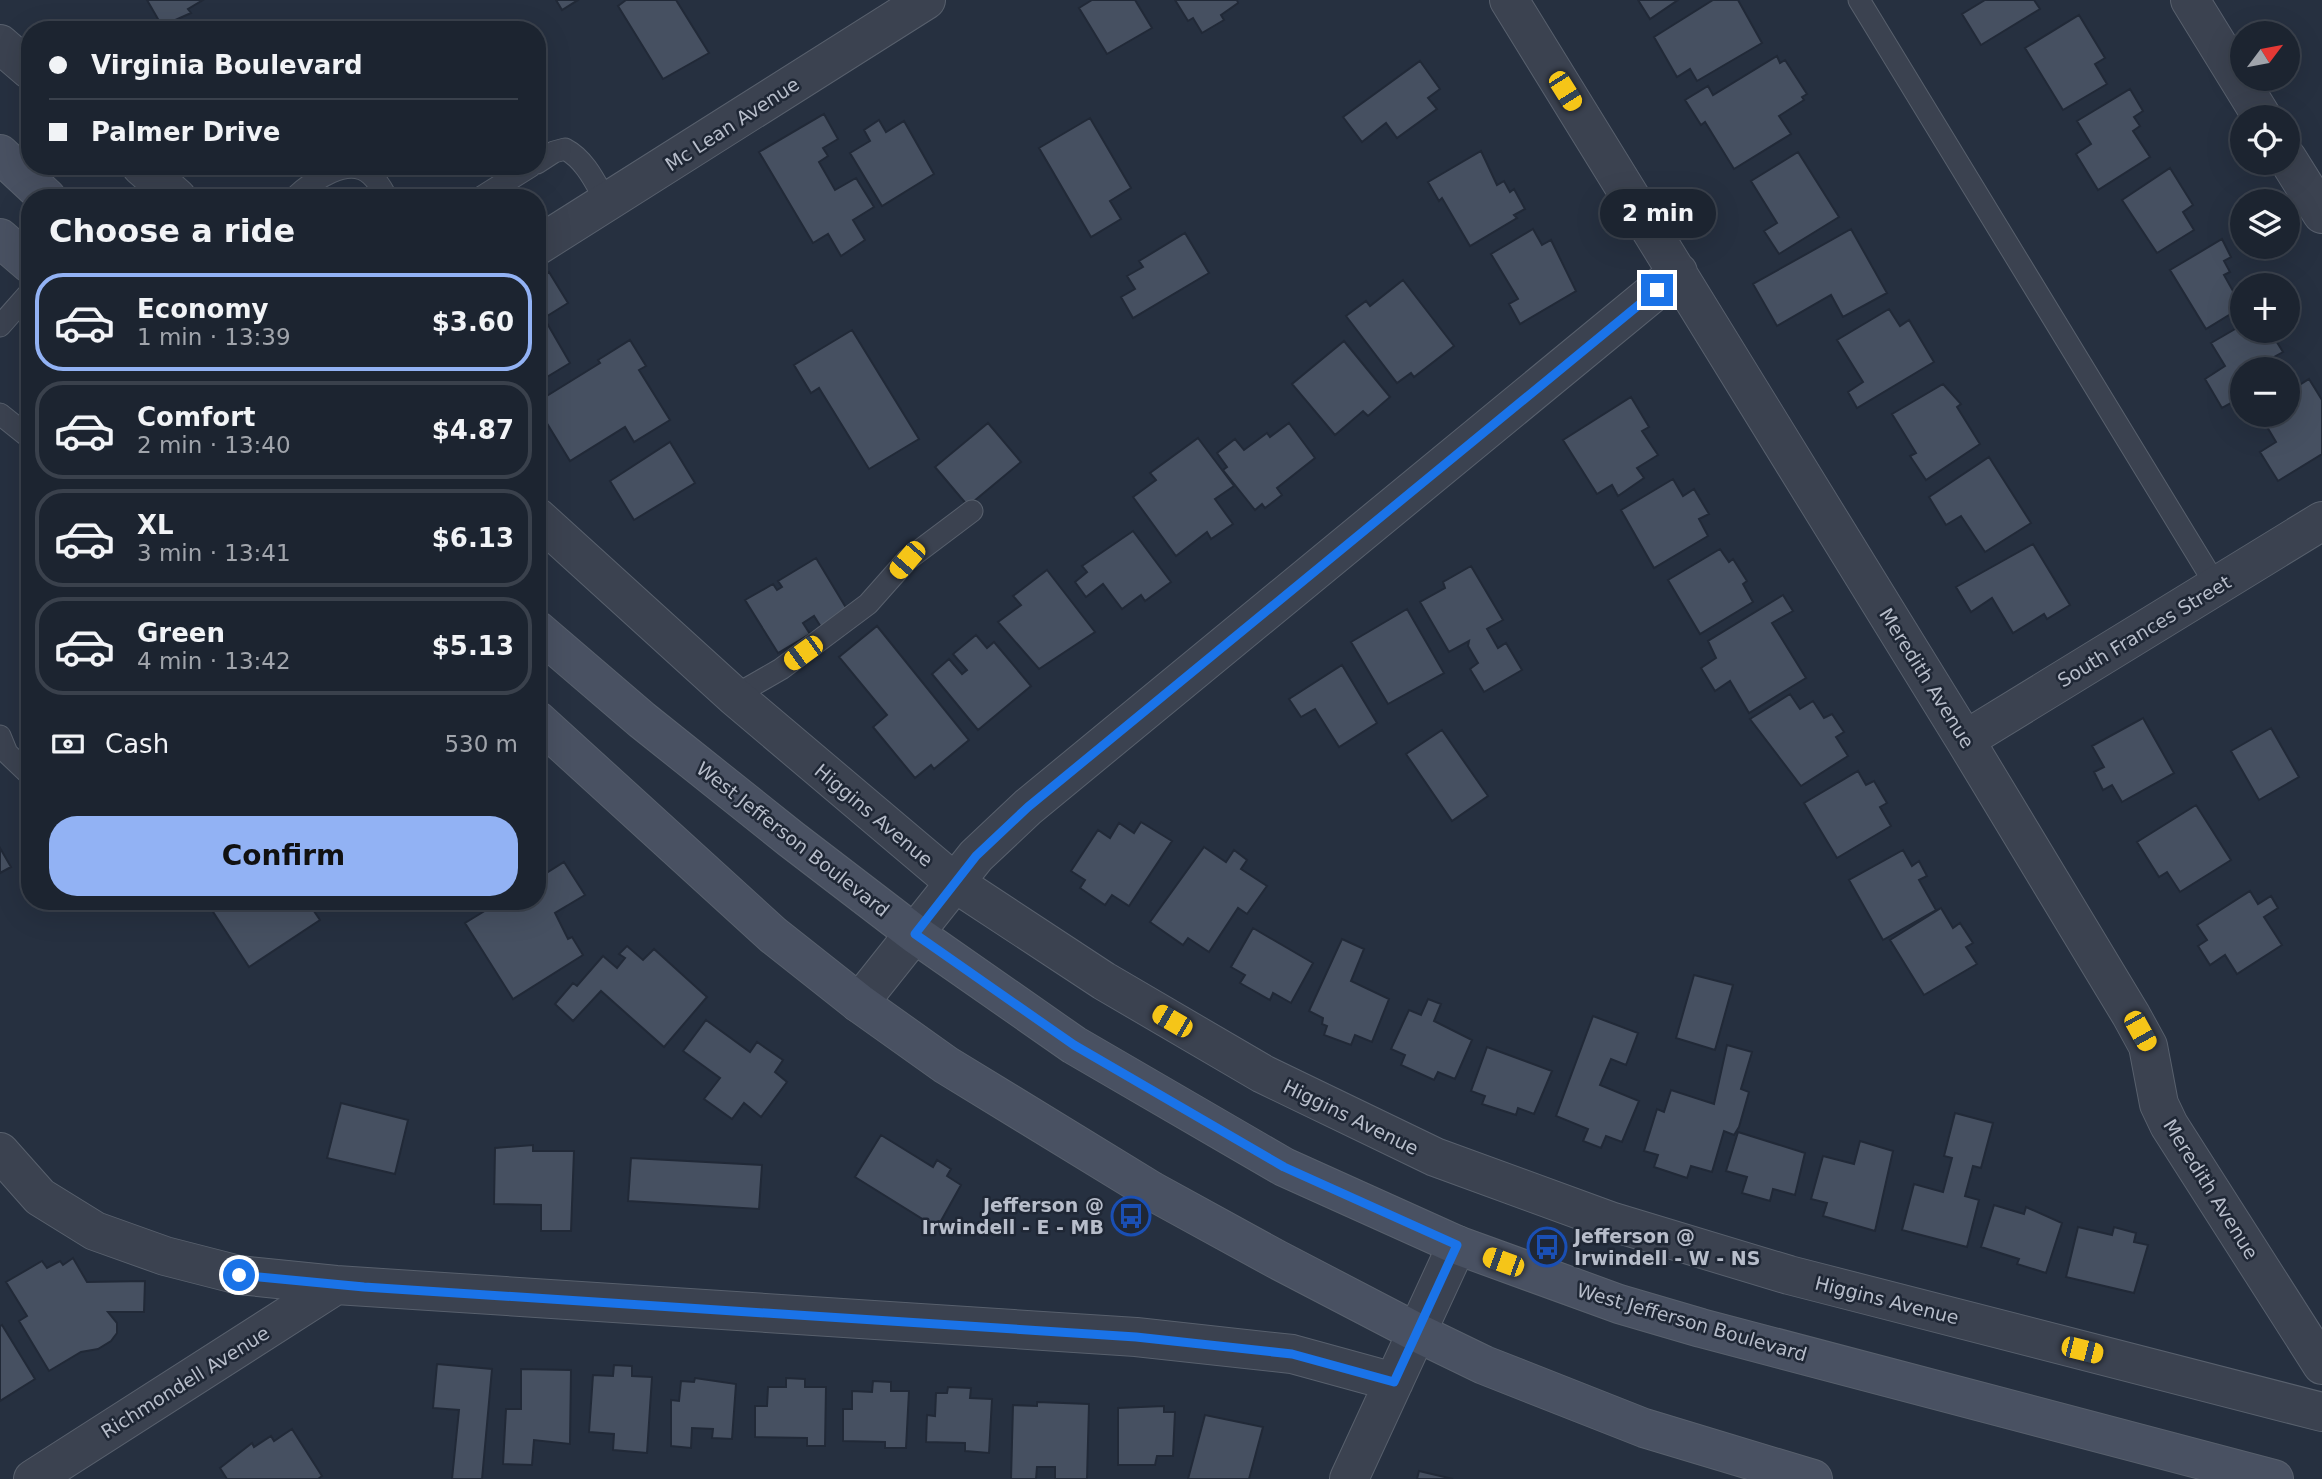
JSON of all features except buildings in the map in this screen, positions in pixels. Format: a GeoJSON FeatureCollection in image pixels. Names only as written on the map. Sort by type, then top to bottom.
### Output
{"type":"FeatureCollection","features":[{"type":"Feature","properties":{"kind":"main road"},"geometry":{"type":"LineString","coordinates":[[0,155],[21,174]]}},
{"type":"Feature","properties":{"kind":"main road"},"geometry":{"type":"LineString","coordinates":[[22,175],[37,189]]}},
{"type":"Feature","properties":{"kind":"main road"},"geometry":{"type":"LineString","coordinates":[[0,238],[21,256]]}},
{"type":"Feature","properties":{"kind":"main road","name":"West Jefferson Boulevard"},"geometry":{"type":"LineString","coordinates":[[546,638],[642,720],[915,934],[1074,1045],[1272,1160],[1457,1245],[1619,1304],[1700,1328],[2274,1479]]}},
{"type":"Feature","properties":{"kind":"main road"},"geometry":{"type":"LineString","coordinates":[[546,728],[774,935],[859,1003],[946,1065],[1152,1191],[1276,1259],[1484,1365],[1644,1428],[1813,1479]]}},
{"type":"Feature","properties":{"kind":"street","name":"Mc Lean Avenue"},"geometry":{"type":"LineString","coordinates":[[546,240],[926,0]]}},
{"type":"Feature","properties":{"kind":"street","name":"Meredith Avenue"},"geometry":{"type":"LineString","coordinates":[[1509,0],[1965,740],[2131,1015],[2148,1046],[2159,1104],[2169,1125],[2322,1365]]}},
{"type":"Feature","properties":{"kind":"street"},"geometry":{"type":"LineString","coordinates":[[2190,0],[2255,105]]}},
{"type":"Feature","properties":{"kind":"street"},"geometry":{"type":"LineString","coordinates":[[0,44],[21,62]]}},
{"type":"Feature","properties":{"kind":"street"},"geometry":{"type":"LineString","coordinates":[[151,175],[167,189]]}},
{"type":"Feature","properties":{"kind":"street"},"geometry":{"type":"LineString","coordinates":[[2298,175],[2322,214]]}},
{"type":"Feature","properties":{"kind":"street"},"geometry":{"type":"LineString","coordinates":[[859,1003],[976,856],[1028,807],[1678,272]]}},
{"type":"Feature","properties":{"kind":"street","name":"South Frances Street"},"geometry":{"type":"LineString","coordinates":[[1965,740],[2322,521]]}},
{"type":"Feature","properties":{"kind":"street","name":"Higgins Avenue"},"geometry":{"type":"LineString","coordinates":[[546,525],[734,696],[955,883],[1104,981],[1263,1074],[1435,1157],[1614,1222],[1789,1275],[2322,1412]]}},
{"type":"Feature","properties":{"kind":"street"},"geometry":{"type":"LineString","coordinates":[[0,1153],[40,1197],[95,1231],[165,1256],[239,1275],[337,1285],[1136,1337],[1292,1354],[1394,1382]]}},
{"type":"Feature","properties":{"kind":"street"},"geometry":{"type":"LineString","coordinates":[[1349,1479],[1457,1245]]}},
{"type":"Feature","properties":{"kind":"street","name":"Richmondell Avenue"},"geometry":{"type":"LineString","coordinates":[[33,1479],[337,1285]]}},
{"type":"Feature","properties":{"kind":"lane"},"geometry":{"type":"LineString","coordinates":[[1859,0],[2217,587]]}},
{"type":"Feature","properties":{"kind":"lane"},"geometry":{"type":"LineString","coordinates":[[546,157],[565,149],[573,153],[584,165],[607,203]]}},
{"type":"Feature","properties":{"kind":"lane"},"geometry":{"type":"LineString","coordinates":[[308,189],[329,175]]}},
{"type":"Feature","properties":{"kind":"lane"},"geometry":{"type":"LineString","coordinates":[[494,189],[517,175]]}},
{"type":"Feature","properties":{"kind":"lane"},"geometry":{"type":"LineString","coordinates":[[0,327],[21,302]]}},
{"type":"Feature","properties":{"kind":"lane"},"geometry":{"type":"LineString","coordinates":[[0,414],[21,431]]}},
{"type":"Feature","properties":{"kind":"lane"},"geometry":{"type":"LineString","coordinates":[[734,696],[781,669],[868,604],[907,560],[972,511]]}},
{"type":"Feature","properties":{"kind":"lane"},"geometry":{"type":"LineString","coordinates":[[0,736],[7,753],[21,766]]}},
{"type":"Feature","properties":{"kind":"place","name":"Jefferson @ Irwindell - E - MB"},"geometry":{"type":"Point","coordinates":[1131,1216]}},
{"type":"Feature","properties":{"kind":"place","name":"Jefferson @ Irwindell - W - NS"},"geometry":{"type":"Point","coordinates":[1547,1247]}},
{"type":"Feature","properties":{"kind":"route"},"geometry":{"type":"LineString","coordinates":[[239,1275],[364,1287],[1136,1337],[1292,1354],[1394,1382],[1457,1245],[1284,1167],[1074,1045],[915,934],[976,856],[1028,807],[1657,290]]}}]}
